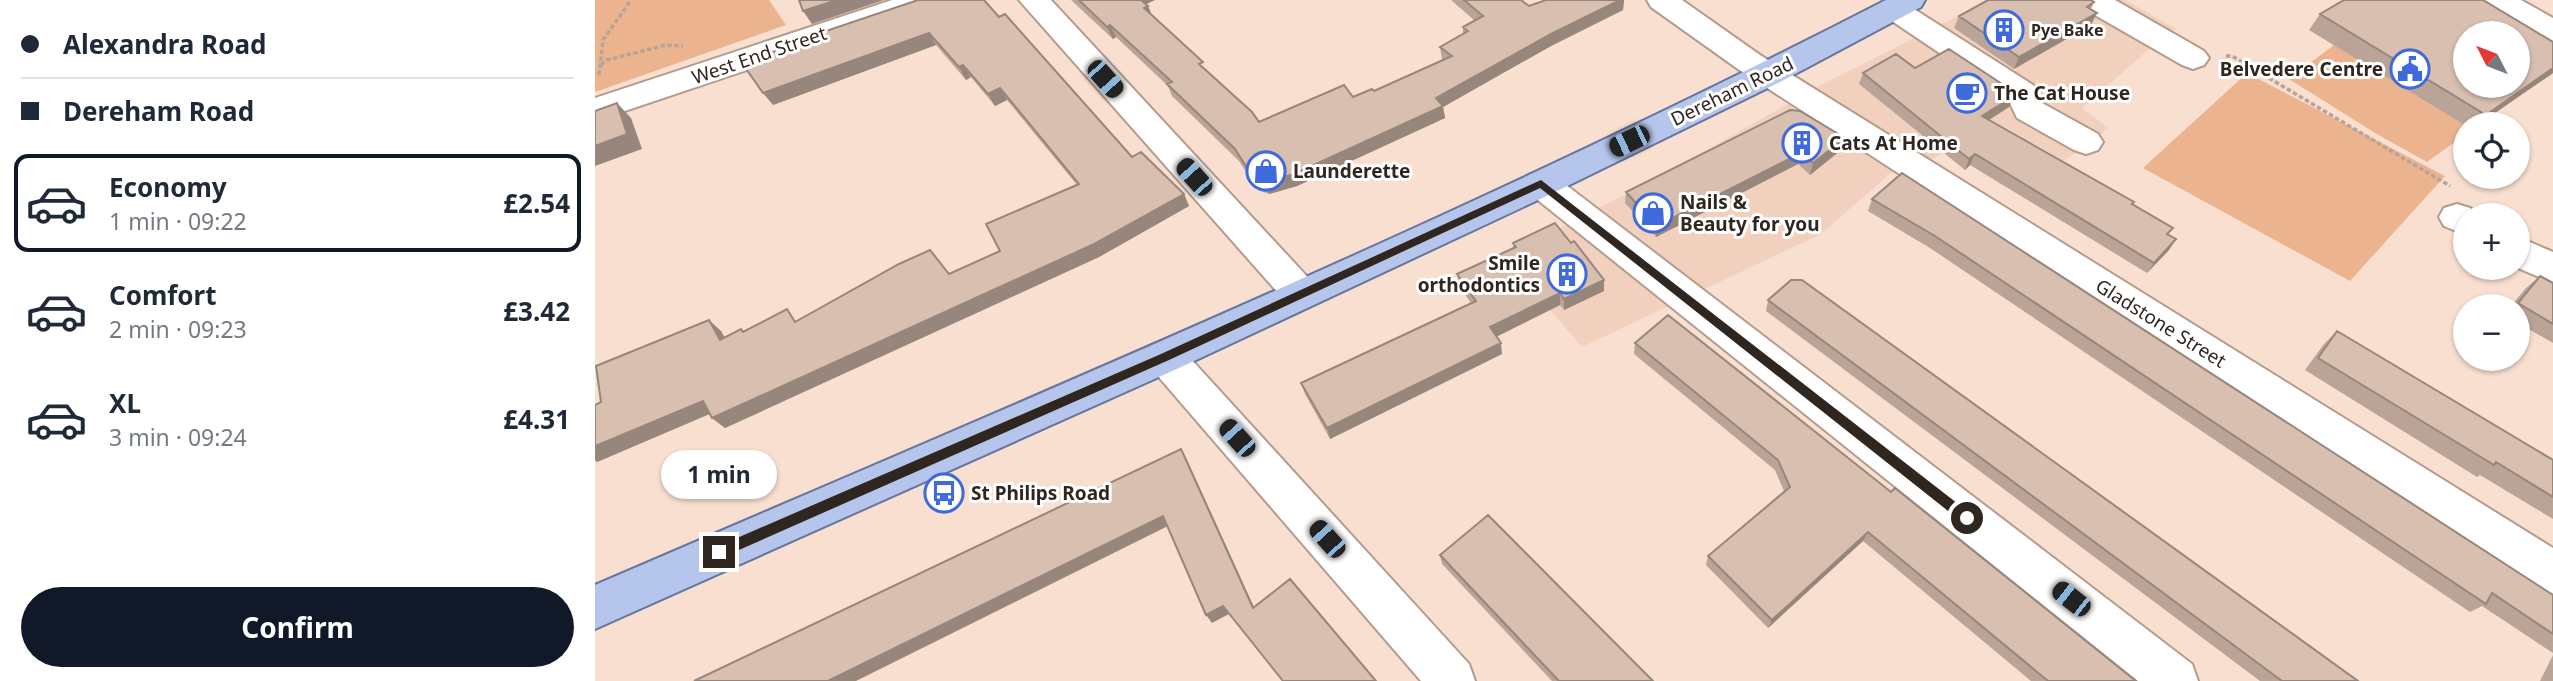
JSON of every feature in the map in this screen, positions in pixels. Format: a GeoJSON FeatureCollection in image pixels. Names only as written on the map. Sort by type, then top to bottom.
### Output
{"type":"FeatureCollection","features":[{"type":"Feature","properties":{"kind":"main road","name":"Dereham Road"},"geometry":{"type":"LineString","coordinates":[[595,607],[1301,295],[1541,184],[1769,74],[1902,4]]}},
{"type":"Feature","properties":{"kind":"street","name":"West End Street"},"geometry":{"type":"LineString","coordinates":[[597,98],[923,0]]}},
{"type":"Feature","properties":{"kind":"street"},"geometry":{"type":"LineString","coordinates":[[1034,0],[1301,295]]}},
{"type":"Feature","properties":{"kind":"street","name":"Gladstone Street"},"geometry":{"type":"LineString","coordinates":[[1662,0],[1769,74],[2553,573]]}},
{"type":"Feature","properties":{"kind":"street"},"geometry":{"type":"LineString","coordinates":[[2092,0],[2193,58]]}},
{"type":"Feature","properties":{"kind":"street"},"geometry":{"type":"LineString","coordinates":[[2498,0],[2553,31]]}},
{"type":"Feature","properties":{"kind":"street"},"geometry":{"type":"LineString","coordinates":[[1902,4],[2022,93],[2029,110],[2086,142]]}},
{"type":"Feature","properties":{"kind":"street"},"geometry":{"type":"LineString","coordinates":[[1541,184],[2175,681]]}},
{"type":"Feature","properties":{"kind":"street"},"geometry":{"type":"LineString","coordinates":[[2530,257],[2553,269]]}},
{"type":"Feature","properties":{"kind":"street"},"geometry":{"type":"LineString","coordinates":[[1165,357],[1452,681]]}},
{"type":"Feature","properties":{"kind":"path"},"geometry":{"type":"LineString","coordinates":[[597,98],[603,40],[631,0]]}},
{"type":"Feature","properties":{"kind":"path"},"geometry":{"type":"LineString","coordinates":[[600,66],[607,60],[666,45],[684,47]]}},
{"type":"Feature","properties":{"kind":"path"},"geometry":{"type":"LineString","coordinates":[[2193,58],[2232,56],[2422,167],[2453,203]]}},
{"type":"Feature","properties":{"kind":"shaded area"},"geometry":{"type":"Polygon","coordinates":[[[595,0],[769,0],[786,25],[595,92],[595,0]]]}},
{"type":"Feature","properties":{"kind":"shaded area"},"geometry":{"type":"Polygon","coordinates":[[[1990,0],[2125,0],[2176,29],[2082,108],[2109,128],[2064,161],[1994,121],[1934,158],[1894,170],[1821,234],[1582,347],[1504,256],[1648,183],[1825,83],[1990,0]]]}},
{"type":"Feature","properties":{"kind":"shaded area"},"geometry":{"type":"Polygon","coordinates":[[[2334,45],[2453,118],[2453,143],[2427,162],[2289,79],[2334,45]]]}},
{"type":"Feature","properties":{"kind":"shaded area"},"geometry":{"type":"Polygon","coordinates":[[[2247,73],[2445,176],[2350,281],[2143,168],[2247,73]]]}},
{"type":"Feature","properties":{"kind":"building"},"geometry":{"type":"Polygon","coordinates":[[[799,0],[837,0],[803,11],[799,0]]]}},
{"type":"Feature","properties":{"kind":"building"},"geometry":{"type":"Polygon","coordinates":[[[918,0],[984,0],[999,17],[1005,14],[1132,157],[1141,152],[1184,194],[1092,245],[712,418],[703,401],[595,446],[595,405],[601,402],[596,366],[709,320],[720,340],[741,329],[743,332],[787,309],[795,322],[899,264],[930,250],[949,274],[1000,251],[986,224],[1079,184],[1000,88],[988,94],[963,65],[959,67],[929,33],[763,93],[742,63],[918,0]]]}},
{"type":"Feature","properties":{"kind":"building"},"geometry":{"type":"Polygon","coordinates":[[[1079,0],[1141,0],[1148,6],[1144,8],[1203,62],[1199,64],[1252,112],[1259,122],[1344,85],[1353,97],[1372,89],[1374,91],[1452,56],[1440,47],[1468,31],[1463,27],[1483,16],[1464,0],[1521,0],[1529,6],[1546,0],[1620,0],[1551,34],[1436,98],[1443,106],[1294,174],[1265,182],[1254,179],[1235,149],[1167,84],[1172,82],[1079,0]]]}},
{"type":"Feature","properties":{"kind":"building"},"geometry":{"type":"Polygon","coordinates":[[[1988,0],[2091,0],[2094,2],[2087,7],[2097,13],[2019,57],[1959,16],[1988,0]]]}},
{"type":"Feature","properties":{"kind":"building"},"geometry":{"type":"Polygon","coordinates":[[[2344,0],[2483,0],[2518,21],[2453,21],[2453,95],[2320,14],[2344,0]]]}},
{"type":"Feature","properties":{"kind":"building"},"geometry":{"type":"Polygon","coordinates":[[[2531,29],[2553,42],[2553,68],[2531,83],[2531,29]]]}},
{"type":"Feature","properties":{"kind":"building"},"geometry":{"type":"Polygon","coordinates":[[[1949,49],[2011,90],[2014,96],[1982,116],[2134,202],[2132,204],[2173,228],[2167,234],[2176,239],[2154,263],[1975,154],[1969,159],[1863,73],[1896,54],[1915,68],[1949,49]]]}},
{"type":"Feature","properties":{"kind":"building"},"geometry":{"type":"Polygon","coordinates":[[[2458,98],[2510,98],[2490,112],[2481,112],[2458,98]]]}},
{"type":"Feature","properties":{"kind":"building"},"geometry":{"type":"Polygon","coordinates":[[[617,103],[627,134],[595,146],[595,111],[617,103]]]}},
{"type":"Feature","properties":{"kind":"building"},"geometry":{"type":"Polygon","coordinates":[[[1790,110],[1800,111],[1845,138],[1813,163],[1801,153],[1657,226],[1626,192],[1790,110]]]}},
{"type":"Feature","properties":{"kind":"building"},"geometry":{"type":"Polygon","coordinates":[[[1902,173],[2553,595],[2553,634],[2492,593],[2486,604],[1935,236],[1872,199],[1902,173]]]}},
{"type":"Feature","properties":{"kind":"building"},"geometry":{"type":"Polygon","coordinates":[[[1555,223],[1571,243],[1574,241],[1604,280],[1564,299],[1560,293],[1490,327],[1501,343],[1327,428],[1301,383],[1476,301],[1457,274],[1516,247],[1513,243],[1555,223]]]}},
{"type":"Feature","properties":{"kind":"building"},"geometry":{"type":"Polygon","coordinates":[[[2540,276],[2553,283],[2553,324],[2530,310],[2530,294],[2525,294],[2540,276]]]}},
{"type":"Feature","properties":{"kind":"building"},"geometry":{"type":"Polygon","coordinates":[[[1791,280],[1802,280],[2358,681],[2282,681],[1768,300],[1791,280]]]}},
{"type":"Feature","properties":{"kind":"building"},"geometry":{"type":"Polygon","coordinates":[[[1668,315],[1891,492],[1895,488],[2136,681],[2048,681],[1868,532],[1772,620],[1708,556],[1790,487],[1778,460],[1635,343],[1668,315]]]}},
{"type":"Feature","properties":{"kind":"building"},"geometry":{"type":"Polygon","coordinates":[[[2337,331],[2553,460],[2553,497],[2496,462],[2494,465],[2318,358],[2337,331]]]}},
{"type":"Feature","properties":{"kind":"building"},"geometry":{"type":"Polygon","coordinates":[[[1181,449],[1253,608],[1290,579],[1376,681],[1283,681],[1223,606],[1206,615],[1163,516],[828,681],[694,681],[1181,449]]]}},
{"type":"Feature","properties":{"kind":"building"},"geometry":{"type":"Polygon","coordinates":[[[1488,515],[1653,681],[1559,681],[1440,555],[1488,515]]]}},
{"type":"Feature","properties":{"kind":"place","name":"Pye Bake"},"geometry":{"type":"Point","coordinates":[2004,30]}},
{"type":"Feature","properties":{"kind":"place","name":"Belvedere Centre"},"geometry":{"type":"Point","coordinates":[2410,69]}},
{"type":"Feature","properties":{"kind":"place","name":"The Cat House"},"geometry":{"type":"Point","coordinates":[1967,93]}},
{"type":"Feature","properties":{"kind":"place","name":"Cats At Home"},"geometry":{"type":"Point","coordinates":[1802,143]}},
{"type":"Feature","properties":{"kind":"place","name":"Launderette"},"geometry":{"type":"Point","coordinates":[1266,171]}},
{"type":"Feature","properties":{"kind":"place","name":"Nails & Beauty for you"},"geometry":{"type":"Point","coordinates":[1653,213]}},
{"type":"Feature","properties":{"kind":"place","name":"Smile orthodontics"},"geometry":{"type":"Point","coordinates":[1567,274]}},
{"type":"Feature","properties":{"kind":"place","name":"St Philips Road"},"geometry":{"type":"Point","coordinates":[944,493]}},
{"type":"Feature","properties":{"kind":"route"},"geometry":{"type":"LineString","coordinates":[[719,552],[1165,357],[1541,184],[1967,518]]}}]}
